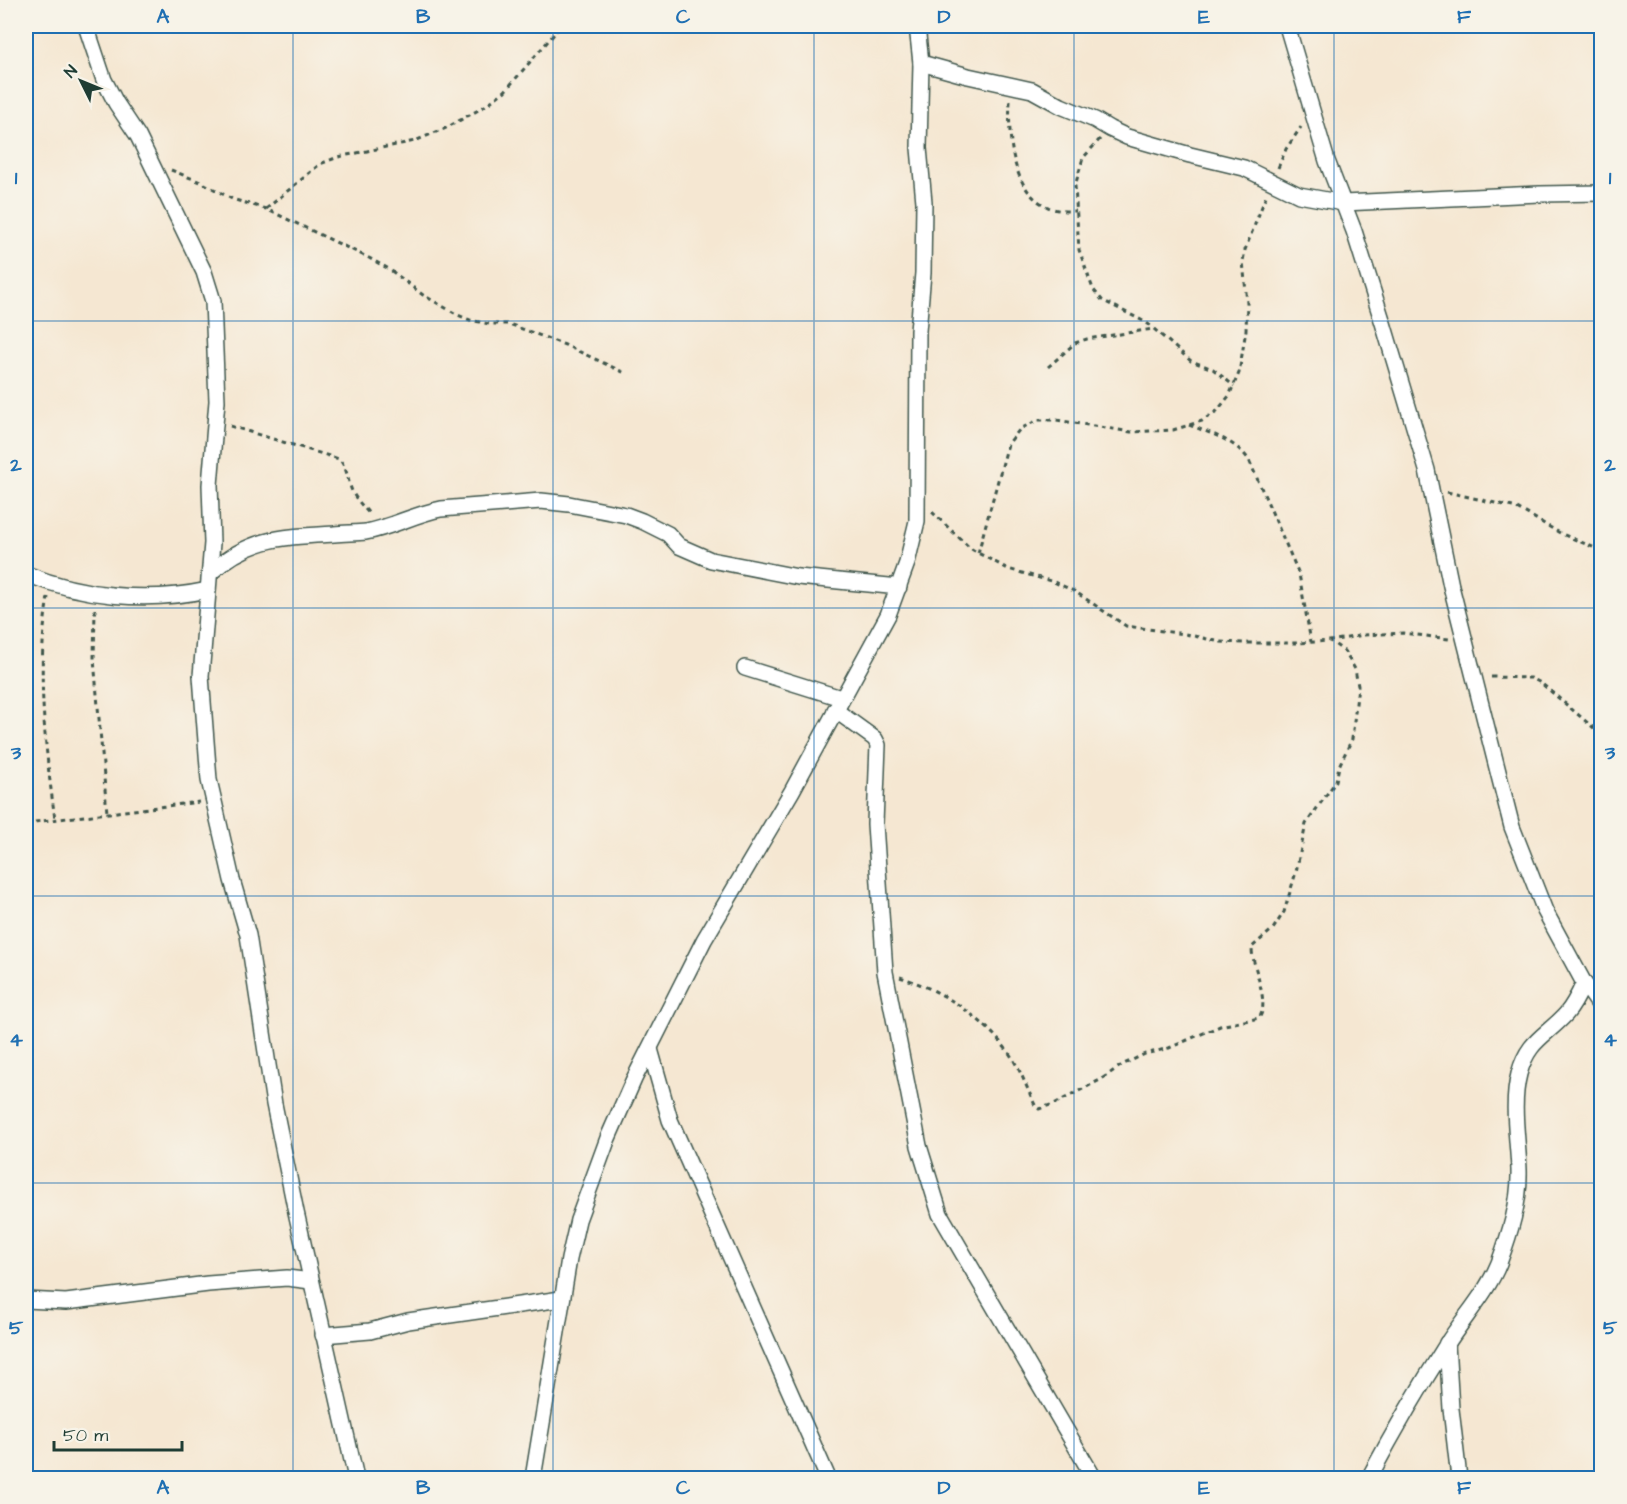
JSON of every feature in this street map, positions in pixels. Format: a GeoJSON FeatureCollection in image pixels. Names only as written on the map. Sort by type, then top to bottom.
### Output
{"type":"FeatureCollection","features":[{"type":"Feature","properties":{"kind":"street"},"geometry":{"type":"LineString","coordinates":[[86,26],[104,80],[152,164],[204,272],[213,301],[217,401],[210,485],[212,543],[201,676],[209,780],[248,935],[274,1104],[356,1479]]}},
{"type":"Feature","properties":{"kind":"street"},"geometry":{"type":"LineString","coordinates":[[533,1479],[561,1299],[578,1220],[593,1178],[630,1088],[704,940],[775,821],[888,615],[908,563],[917,520],[918,331],[923,273],[924,202],[919,148],[921,63],[917,26]]}},
{"type":"Feature","properties":{"kind":"street"},"geometry":{"type":"LineString","coordinates":[[1287,26],[1327,161],[1354,231],[1408,404],[1431,488],[1450,586],[1512,827],[1545,911],[1584,983],[1602,1009]]}},
{"type":"Feature","properties":{"kind":"street"},"geometry":{"type":"LineString","coordinates":[[921,63],[1032,90],[1110,129],[1147,143],[1244,168],[1303,196],[1343,203],[1602,193]]}},
{"type":"Feature","properties":{"kind":"street"},"geometry":{"type":"LineString","coordinates":[[210,573],[236,552],[258,542],[294,536],[366,532],[409,520],[425,512],[441,509],[541,501],[626,515],[668,534],[679,546],[711,560],[798,577],[898,587]]}},
{"type":"Feature","properties":{"kind":"street"},"geometry":{"type":"LineString","coordinates":[[26,574],[112,596],[180,596],[208,590]]}},
{"type":"Feature","properties":{"kind":"street"},"geometry":{"type":"LineString","coordinates":[[745,668],[838,704],[875,739],[878,745],[875,824],[885,972],[919,1146],[940,1214],[1094,1479]]}},
{"type":"Feature","properties":{"kind":"street"},"geometry":{"type":"LineString","coordinates":[[1369,1479],[1392,1436],[1448,1344],[1486,1289],[1498,1265],[1517,1204],[1519,1172],[1516,1100],[1523,1062],[1529,1049],[1541,1035],[1566,1014],[1584,983]]}},
{"type":"Feature","properties":{"kind":"street"},"geometry":{"type":"LineString","coordinates":[[650,1049],[670,1120],[828,1479]]}},
{"type":"Feature","properties":{"kind":"street"},"geometry":{"type":"LineString","coordinates":[[26,1300],[66,1302],[208,1284],[287,1278],[311,1281]]}},
{"type":"Feature","properties":{"kind":"street"},"geometry":{"type":"LineString","coordinates":[[323,1335],[370,1331],[408,1321],[561,1299]]}},
{"type":"Feature","properties":{"kind":"street"},"geometry":{"type":"LineString","coordinates":[[1448,1344],[1451,1409],[1459,1479]]}},
{"type":"Feature","properties":{"kind":"path"},"geometry":{"type":"LineString","coordinates":[[266,209],[320,164],[338,156],[415,141],[446,128],[482,108],[505,91],[561,26]]}},
{"type":"Feature","properties":{"kind":"path"},"geometry":{"type":"LineString","coordinates":[[1008,84],[1009,129],[1017,172],[1037,200],[1048,208],[1076,211]]}},
{"type":"Feature","properties":{"kind":"path"},"geometry":{"type":"LineString","coordinates":[[978,553],[1008,444],[1020,429],[1038,420],[1056,420],[1131,432],[1173,430],[1202,421],[1218,411],[1234,386],[1239,373],[1246,330],[1247,303],[1243,273],[1245,250],[1286,149],[1313,111]]}},
{"type":"Feature","properties":{"kind":"path"},"geometry":{"type":"LineString","coordinates":[[1110,129],[1083,158],[1075,186],[1079,250],[1093,289],[1102,300],[1134,315],[1153,328],[1185,357],[1213,369],[1234,386]]}},
{"type":"Feature","properties":{"kind":"path"},"geometry":{"type":"LineString","coordinates":[[152,164],[195,179],[232,200],[266,209],[389,269],[423,295],[458,315],[480,322],[509,324],[566,345],[625,373]]}},
{"type":"Feature","properties":{"kind":"path"},"geometry":{"type":"LineString","coordinates":[[1048,367],[1075,343],[1153,328]]}},
{"type":"Feature","properties":{"kind":"path"},"geometry":{"type":"LineString","coordinates":[[215,424],[233,426],[339,459],[347,470],[356,498],[382,527]]}},
{"type":"Feature","properties":{"kind":"path"},"geometry":{"type":"LineString","coordinates":[[1189,425],[1233,444],[1241,449],[1249,460],[1299,574],[1311,642]]}},
{"type":"Feature","properties":{"kind":"path"},"geometry":{"type":"LineString","coordinates":[[1431,488],[1517,508],[1560,533],[1602,551]]}},
{"type":"Feature","properties":{"kind":"path"},"geometry":{"type":"LineString","coordinates":[[918,498],[978,553],[1008,569],[1054,582],[1074,591],[1126,626],[1185,634],[1220,642],[1311,642],[1364,635],[1403,633],[1465,641]]}},
{"type":"Feature","properties":{"kind":"path"},"geometry":{"type":"LineString","coordinates":[[51,582],[43,637],[42,668],[47,765],[55,819]]}},
{"type":"Feature","properties":{"kind":"path"},"geometry":{"type":"LineString","coordinates":[[95,592],[94,659],[107,813]]}},
{"type":"Feature","properties":{"kind":"path"},"geometry":{"type":"LineString","coordinates":[[885,972],[938,992],[968,1012],[1008,1052],[1039,1109],[1056,1103],[1145,1054],[1168,1048],[1220,1026],[1259,1018],[1263,1009],[1258,970],[1252,956],[1252,947],[1273,929],[1284,912],[1296,872],[1306,824],[1336,781],[1339,766],[1352,739],[1358,686],[1355,669],[1344,651],[1330,640]]}},
{"type":"Feature","properties":{"kind":"path"},"geometry":{"type":"LineString","coordinates":[[1474,678],[1497,676],[1531,678],[1541,683],[1602,735]]}},
{"type":"Feature","properties":{"kind":"path"},"geometry":{"type":"LineString","coordinates":[[26,823],[214,800]]}}]}
